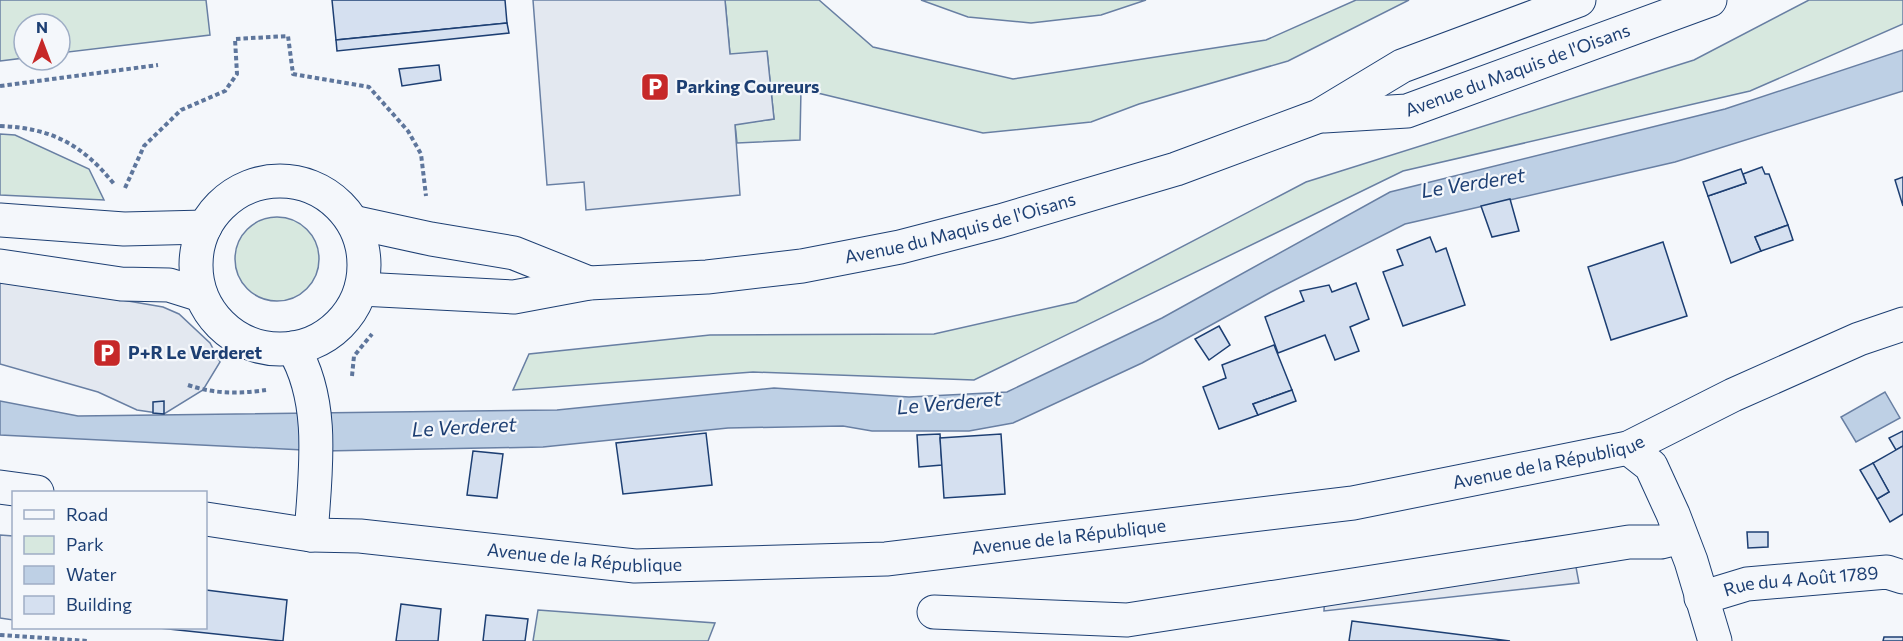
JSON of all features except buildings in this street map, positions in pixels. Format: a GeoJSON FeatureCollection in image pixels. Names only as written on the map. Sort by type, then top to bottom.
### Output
{"type":"FeatureCollection","features":[{"type":"Feature","properties":{"kind":"street","name":"Avenue du Maquis de l'Oisans"},"geometry":{"type":"LineString","coordinates":[[361,289],[514,297],[589,283],[707,277],[802,266],[900,247],[1000,221],[1176,169],[1319,116],[1402,66],[1579,0]]}},
{"type":"Feature","properties":{"kind":"street","name":"Avenue du Maquis de l'Oisans"},"geometry":{"type":"LineString","coordinates":[[1319,116],[1407,111],[1674,8],[1710,0]]}},
{"type":"Feature","properties":{"kind":"street"},"geometry":{"type":"LineString","coordinates":[[276,180],[307,184],[333,199],[353,222],[362,243],[365,266],[361,289],[347,316],[323,338],[293,348],[269,348],[245,342],[224,328],[208,309],[201,295],[196,272],[197,249],[204,227],[222,203],[247,187],[276,180]]}},
{"type":"Feature","properties":{"kind":"street"},"geometry":{"type":"LineString","coordinates":[[0,220],[124,229],[204,227]]}},
{"type":"Feature","properties":{"kind":"street","name":"Avenue du Maquis de l'Oisans"},"geometry":{"type":"LineString","coordinates":[[353,222],[431,239],[514,253],[589,283]]}},
{"type":"Feature","properties":{"kind":"street"},"geometry":{"type":"LineString","coordinates":[[0,266],[121,284],[169,285],[201,295]]}},
{"type":"Feature","properties":{"kind":"street","name":"Avenue de la République"},"geometry":{"type":"LineString","coordinates":[[207,519],[311,535],[360,536],[635,566],[886,559],[1353,503],[1628,448],[1733,395],[1859,339],[1903,324]]}},
{"type":"Feature","properties":{"kind":"street"},"geometry":{"type":"LineString","coordinates":[[293,348],[305,369],[311,398],[316,472],[311,535]]}},
{"type":"Feature","properties":{"kind":"street"},"geometry":{"type":"LineString","coordinates":[[1628,448],[1652,466],[1691,561],[1715,641]]}},
{"type":"Feature","properties":{"kind":"street"},"geometry":{"type":"LineString","coordinates":[[0,487],[30,491]]}},
{"type":"Feature","properties":{"kind":"street"},"geometry":{"type":"LineString","coordinates":[[934,612],[1127,620],[1607,546],[1661,543],[1681,537]]}},
{"type":"Feature","properties":{"kind":"street","name":"Rue du 4 Août 1789"},"geometry":{"type":"LineString","coordinates":[[1701,598],[1760,583],[1887,572],[1903,577]]}},
{"type":"Feature","properties":{"kind":"path"},"geometry":{"type":"LineString","coordinates":[[0,126],[29,127],[68,141],[102,170],[122,194],[144,147],[181,110],[225,91],[237,74],[235,39],[260,38]]}},
{"type":"Feature","properties":{"kind":"path"},"geometry":{"type":"LineString","coordinates":[[0,86],[158,64]]}},
{"type":"Feature","properties":{"kind":"path"},"geometry":{"type":"LineString","coordinates":[[0,635],[88,641]]}},
{"type":"Feature","properties":{"kind":"green space"},"geometry":{"type":"Polygon","coordinates":[[[0,0],[206,0],[210,35],[72,52],[72,12],[12,12],[12,60],[0,61],[0,0]]]}},
{"type":"Feature","properties":{"kind":"green space"},"geometry":{"type":"Polygon","coordinates":[[[725,0],[819,0],[873,47],[1013,79],[1266,40],[1356,0],[1409,0],[1288,61],[1139,104],[1091,122],[983,133],[801,89],[800,140],[737,143],[735,124],[774,119],[767,52],[730,55],[725,0]]]}},
{"type":"Feature","properties":{"kind":"green space"},"geometry":{"type":"Polygon","coordinates":[[[921,0],[1146,0],[1101,15],[1031,23],[968,17],[921,0]]]}},
{"type":"Feature","properties":{"kind":"green space"},"geometry":{"type":"Polygon","coordinates":[[[1809,0],[1903,0],[1903,24],[1750,91],[1403,171],[974,380],[753,372],[513,390],[529,354],[710,335],[934,334],[1076,302],[1306,182],[1694,60],[1809,0]]]}},
{"type":"Feature","properties":{"kind":"green space"},"geometry":{"type":"Polygon","coordinates":[[[0,134],[15,135],[89,169],[104,200],[0,195],[0,134]]]}},
{"type":"Feature","properties":{"kind":"green space"},"geometry":{"type":"Polygon","coordinates":[[[277,217],[293,220],[307,229],[316,243],[319,259],[316,275],[307,289],[293,298],[277,301],[261,298],[247,289],[238,275],[235,259],[238,243],[247,229],[261,220],[277,217]]]}},
{"type":"Feature","properties":{"kind":"green space"},"geometry":{"type":"Polygon","coordinates":[[[538,610],[715,623],[708,641],[533,641],[538,610]]]}},
{"type":"Feature","properties":{"kind":"shaded area","name":"Parking Coureurs"},"geometry":{"type":"Polygon","coordinates":[[[533,0],[725,0],[730,54],[767,51],[774,119],[735,125],[740,195],[586,210],[584,182],[547,185],[533,0]]]}},
{"type":"Feature","properties":{"kind":"shaded area","name":"P+R Le Verderet"},"geometry":{"type":"Polygon","coordinates":[[[0,279],[163,307],[179,314],[210,343],[220,362],[203,390],[164,414],[137,410],[98,392],[0,364],[0,279]]]}},
{"type":"Feature","properties":{"kind":"shaded area"},"geometry":{"type":"Polygon","coordinates":[[[0,535],[12,536],[12,620],[0,618],[0,535]]]}},
{"type":"Feature","properties":{"kind":"shaded area"},"geometry":{"type":"Polygon","coordinates":[[[1573,551],[1579,583],[1324,611],[1325,589],[1573,551]]]}},
{"type":"Feature","properties":{"kind":"water","name":"Le Verderet"},"geometry":{"type":"Polygon","coordinates":[[[1903,50],[1903,91],[1675,162],[1405,224],[1271,292],[1142,363],[1013,423],[969,431],[872,431],[843,426],[728,428],[543,447],[323,451],[0,435],[0,401],[78,416],[557,410],[774,388],[909,397],[1007,392],[1162,318],[1390,192],[1725,109],[1903,50]]]}},
{"type":"Feature","properties":{"kind":"water"},"geometry":{"type":"Polygon","coordinates":[[[1885,392],[1900,418],[1856,442],[1841,417],[1885,392]]]}},
{"type":"Feature","properties":{"kind":"place","name":"Parking Coureurs"},"geometry":{"type":"Point","coordinates":[655,87]}},
{"type":"Feature","properties":{"kind":"place","name":"P+R Le Verderet"},"geometry":{"type":"Point","coordinates":[107,353]}}]}
